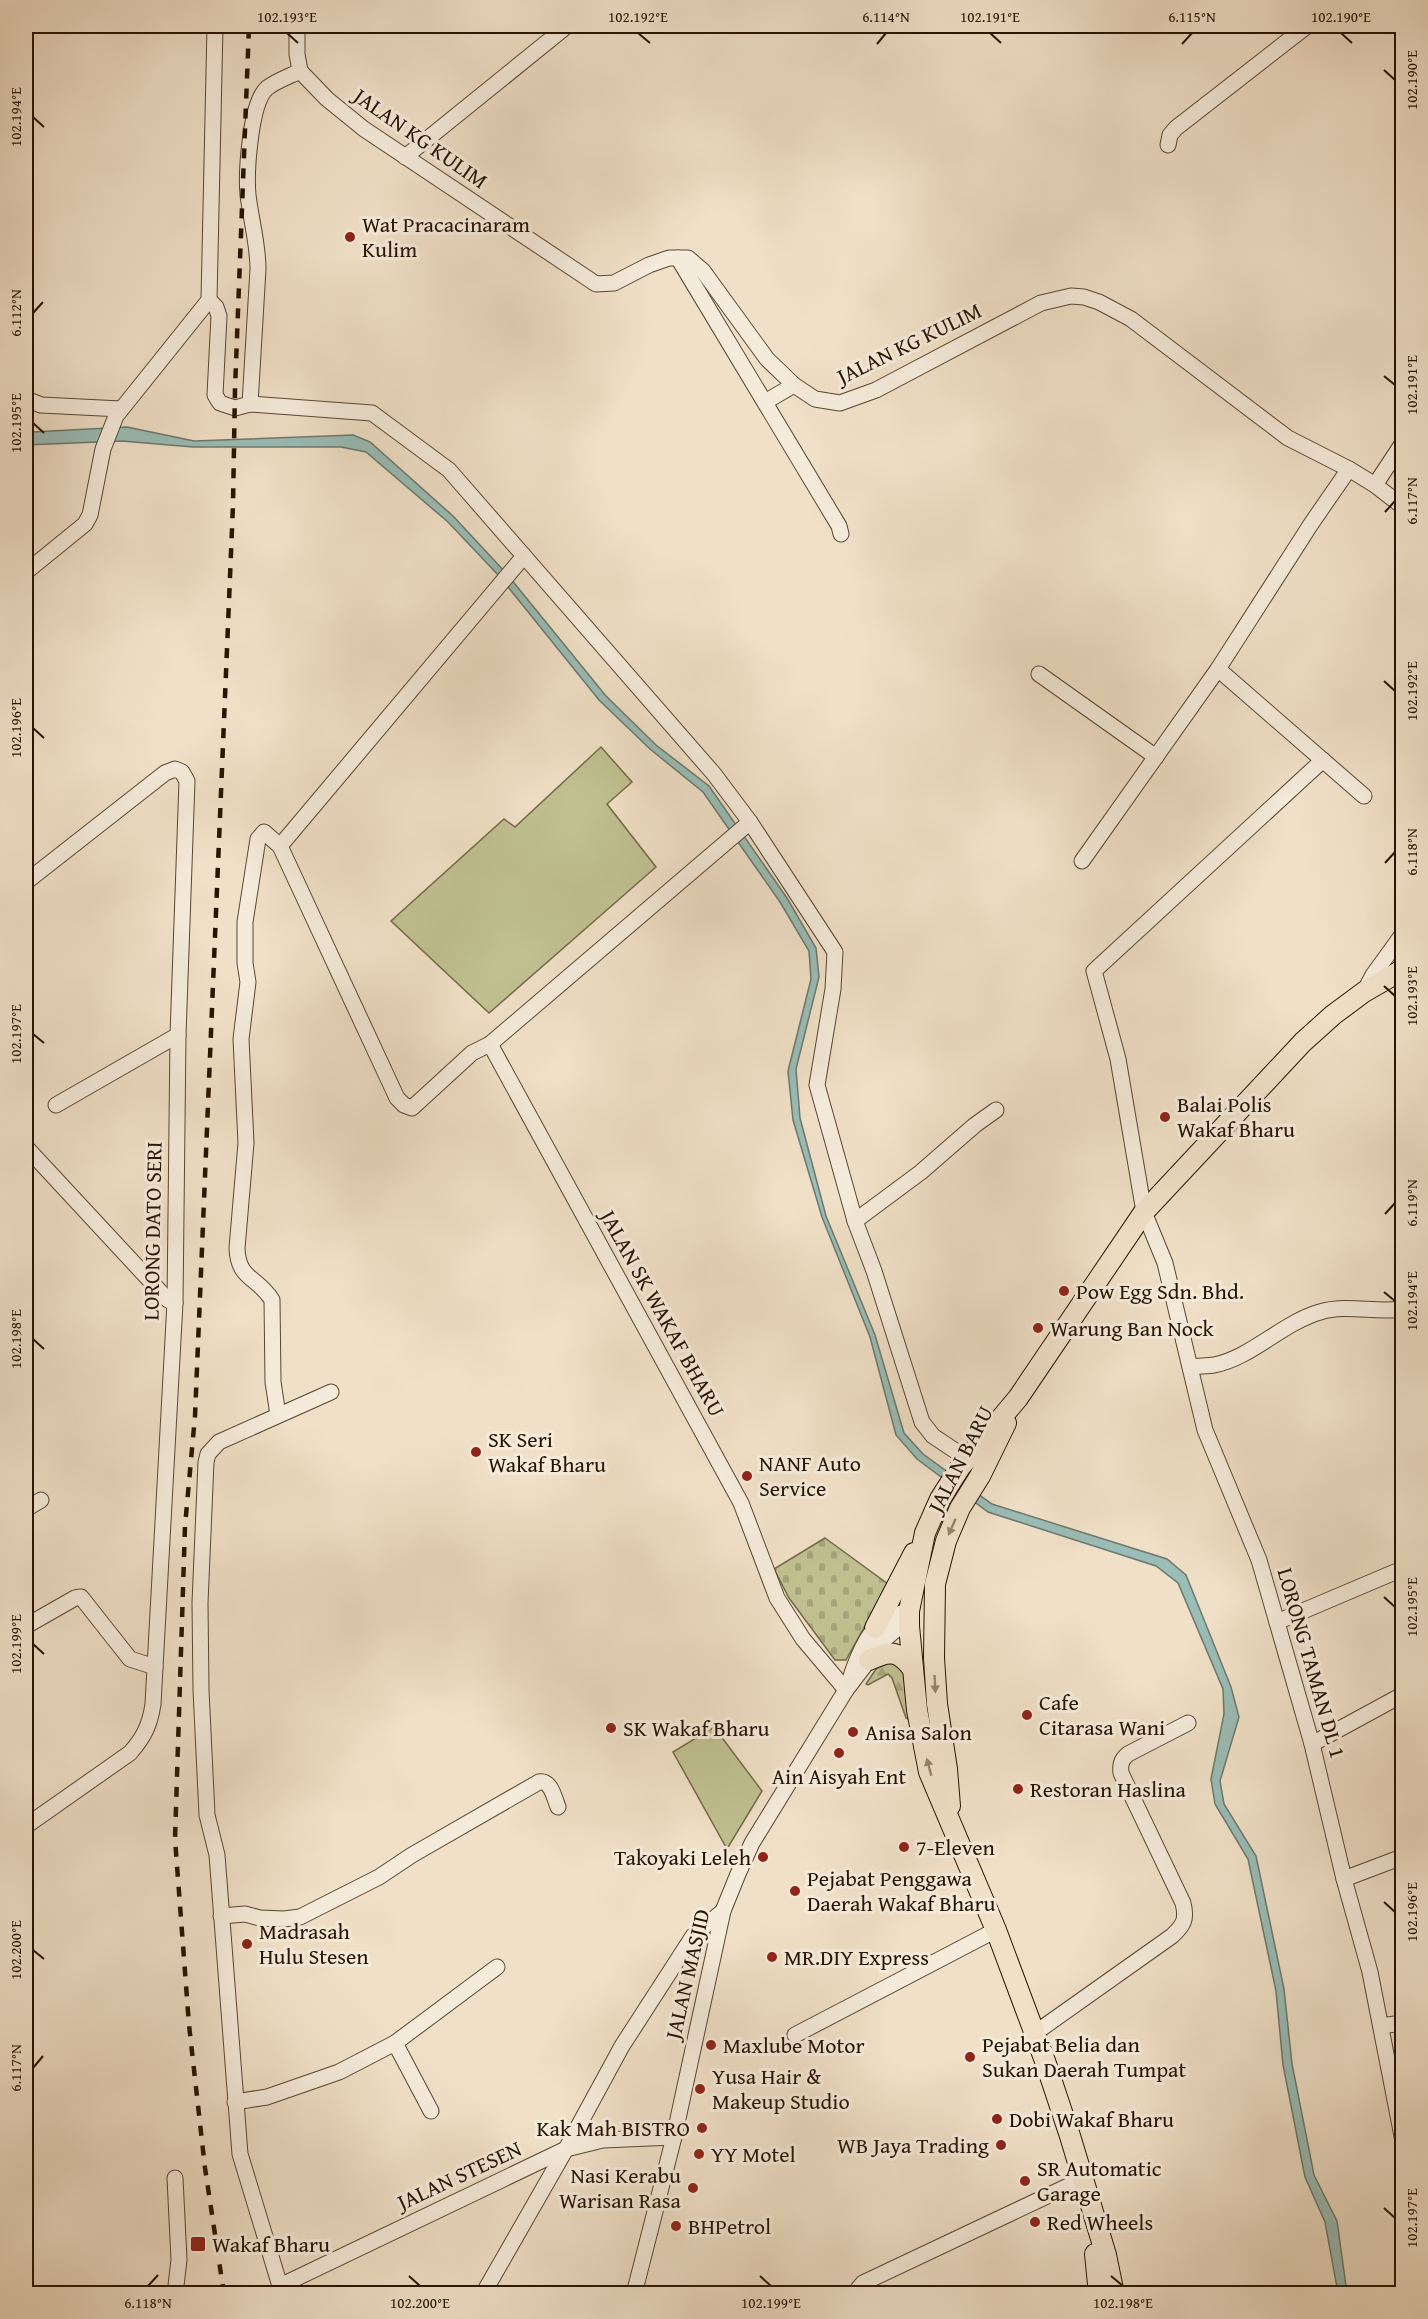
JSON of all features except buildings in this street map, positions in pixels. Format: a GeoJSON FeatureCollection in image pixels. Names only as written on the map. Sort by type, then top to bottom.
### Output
{"type":"FeatureCollection","features":[{"type":"Feature","properties":{"kind":"main road"},"geometry":{"type":"LineString","coordinates":[[1018,1398],[1144,1212],[1303,1042],[1333,1015],[1364,992],[1402,970]]}},
{"type":"Feature","properties":{"kind":"main road","name":"JALAN BARU"},"geometry":{"type":"LineString","coordinates":[[1018,1398],[966,1458],[940,1499],[925,1533],[913,1618],[913,1670],[917,1710],[929,1772],[996,1930],[1035,2033],[1064,2115],[1092,2213]]}},
{"type":"Feature","properties":{"kind":"main road","name":"JALAN BARU"},"geometry":{"type":"LineString","coordinates":[[951,1821],[947,1768],[937,1704],[934,1658],[935,1584],[946,1541],[960,1508],[980,1476],[1018,1398]]}},
{"type":"Feature","properties":{"kind":"main road"},"geometry":{"type":"LineString","coordinates":[[875,1628],[925,1533]]}},
{"type":"Feature","properties":{"kind":"main road"},"geometry":{"type":"LineString","coordinates":[[934,1658],[928,1636],[913,1618],[935,1584]]}},
{"type":"Feature","properties":{"kind":"main road"},"geometry":{"type":"LineString","coordinates":[[869,1660],[883,1654],[895,1653],[904,1658],[913,1670]]}},
{"type":"Feature","properties":{"kind":"main road"},"geometry":{"type":"LineString","coordinates":[[1092,2213],[1099,2294]]}},
{"type":"Feature","properties":{"kind":"main road"},"geometry":{"type":"LineString","coordinates":[[1092,2213],[1106,2255],[1114,2294]]}},
{"type":"Feature","properties":{"kind":"street"},"geometry":{"type":"LineString","coordinates":[[26,572],[85,524],[90,515],[103,449],[119,412],[209,300],[215,26]]}},
{"type":"Feature","properties":{"kind":"street"},"geometry":{"type":"LineString","coordinates":[[405,157],[567,26]]}},
{"type":"Feature","properties":{"kind":"street"},"geometry":{"type":"LineString","coordinates":[[1168,145],[1170,135],[1176,128],[1306,26]]}},
{"type":"Feature","properties":{"kind":"street"},"geometry":{"type":"LineString","coordinates":[[250,404],[258,269],[258,249],[248,194],[254,112],[259,98],[268,88],[300,71],[299,27]]}},
{"type":"Feature","properties":{"kind":"street","name":"JALAN KG KULIM"},"geometry":{"type":"LineString","coordinates":[[300,71],[327,99],[364,129],[596,284],[614,283],[649,265],[669,258],[688,258],[703,271],[766,359],[794,385],[816,399],[840,403],[876,390],[1041,303],[1071,296],[1084,297],[1131,319],[1288,438],[1375,485],[1402,506]]}},
{"type":"Feature","properties":{"kind":"street"},"geometry":{"type":"LineString","coordinates":[[678,258],[839,526],[841,534]]}},
{"type":"Feature","properties":{"kind":"street"},"geometry":{"type":"LineString","coordinates":[[209,300],[216,307],[219,316],[215,395],[220,403],[235,408],[250,404],[372,414],[449,470],[714,774],[746,825],[835,952],[833,989],[818,1085],[855,1221],[877,1280],[922,1422],[933,1436],[966,1458]]}},
{"type":"Feature","properties":{"kind":"street"},"geometry":{"type":"LineString","coordinates":[[765,402],[794,385]]}},
{"type":"Feature","properties":{"kind":"street"},"geometry":{"type":"LineString","coordinates":[[26,399],[41,405],[119,412]]}},
{"type":"Feature","properties":{"kind":"street"},"geometry":{"type":"LineString","coordinates":[[1375,485],[1402,444]]}},
{"type":"Feature","properties":{"kind":"street"},"geometry":{"type":"LineString","coordinates":[[1082,861],[1218,669],[1311,524],[1349,470]]}},
{"type":"Feature","properties":{"kind":"street"},"geometry":{"type":"LineString","coordinates":[[279,846],[524,556]]}},
{"type":"Feature","properties":{"kind":"street"},"geometry":{"type":"LineString","coordinates":[[1218,669],[1364,796]]}},
{"type":"Feature","properties":{"kind":"street"},"geometry":{"type":"LineString","coordinates":[[1039,674],[1156,757]]}},
{"type":"Feature","properties":{"kind":"street","name":"LORONG TAMAN DL 1"},"geometry":{"type":"LineString","coordinates":[[1323,760],[1094,971],[1118,1059],[1144,1212],[1165,1263],[1205,1430],[1259,1560],[1312,1743],[1344,1879],[1370,1972],[1402,2136]]}},
{"type":"Feature","properties":{"kind":"street","name":"LORONG DATO SERI"},"geometry":{"type":"LineString","coordinates":[[26,882],[165,772],[175,769],[182,772],[188,781],[178,1035],[175,1303],[151,1722],[143,1738],[130,1753],[26,1826]]}},
{"type":"Feature","properties":{"kind":"street"},"geometry":{"type":"LineString","coordinates":[[278,1416],[273,1382],[272,1300],[265,1288],[244,1273],[238,1263],[237,1248],[246,1143],[241,1039],[248,982],[245,963],[245,922],[258,839],[264,832],[279,846],[397,1098],[404,1105],[412,1108],[472,1053],[490,1044],[746,825]]}},
{"type":"Feature","properties":{"kind":"street"},"geometry":{"type":"LineString","coordinates":[[1364,992],[1402,935]]}},
{"type":"Feature","properties":{"kind":"street"},"geometry":{"type":"LineString","coordinates":[[56,1105],[178,1035]]}},
{"type":"Feature","properties":{"kind":"street","name":"JALAN SK WAKAF BHARU"},"geometry":{"type":"LineString","coordinates":[[490,1044],[741,1503],[777,1598],[803,1639],[846,1690]]}},
{"type":"Feature","properties":{"kind":"street"},"geometry":{"type":"LineString","coordinates":[[855,1221],[921,1172],[975,1125],[996,1110]]}},
{"type":"Feature","properties":{"kind":"street"},"geometry":{"type":"LineString","coordinates":[[26,1147],[168,1300],[175,1303]]}},
{"type":"Feature","properties":{"kind":"street"},"geometry":{"type":"LineString","coordinates":[[1191,1367],[1215,1365],[1239,1356],[1291,1323],[1322,1311],[1350,1308],[1388,1311],[1402,1309]]}},
{"type":"Feature","properties":{"kind":"street"},"geometry":{"type":"LineString","coordinates":[[280,2290],[240,2154],[217,1855],[207,1815],[201,1690],[201,1595],[206,1462],[208,1454],[219,1442],[331,1392]]}},
{"type":"Feature","properties":{"kind":"street"},"geometry":{"type":"LineString","coordinates":[[26,1509],[41,1500]]}},
{"type":"Feature","properties":{"kind":"street"},"geometry":{"type":"LineString","coordinates":[[1277,1622],[1402,1569]]}},
{"type":"Feature","properties":{"kind":"street"},"geometry":{"type":"LineString","coordinates":[[26,1626],[75,1598],[81,1597],[130,1659],[155,1667]]}},
{"type":"Feature","properties":{"kind":"street","name":"JALAN MASJID"},"geometry":{"type":"LineString","coordinates":[[846,1690],[859,1654],[875,1628],[886,1619],[913,1618]]}},
{"type":"Feature","properties":{"kind":"street","name":"JALAN MASJID"},"geometry":{"type":"LineString","coordinates":[[634,2294],[674,2137],[723,1911],[752,1843],[846,1690],[885,1639],[913,1618]]}},
{"type":"Feature","properties":{"kind":"street"},"geometry":{"type":"LineString","coordinates":[[1312,1743],[1402,1695]]}},
{"type":"Feature","properties":{"kind":"street"},"geometry":{"type":"LineString","coordinates":[[1035,2033],[1183,1926],[1186,1916],[1183,1903],[1121,1773],[1120,1766],[1122,1759],[1128,1754],[1188,1722]]}},
{"type":"Feature","properties":{"kind":"street"},"geometry":{"type":"LineString","coordinates":[[221,1916],[245,1914],[260,1918],[300,1917],[379,1877],[412,1855],[538,1782],[543,1781],[548,1784],[558,1807]]}},
{"type":"Feature","properties":{"kind":"street"},"geometry":{"type":"LineString","coordinates":[[1344,1879],[1402,1857]]}},
{"type":"Feature","properties":{"kind":"street"},"geometry":{"type":"LineString","coordinates":[[483,2294],[622,2046],[679,1956],[699,1929],[723,1911]]}},
{"type":"Feature","properties":{"kind":"street"},"geometry":{"type":"LineString","coordinates":[[795,2035],[996,1930]]}},
{"type":"Feature","properties":{"kind":"street"},"geometry":{"type":"LineString","coordinates":[[235,2102],[267,2097],[339,2072],[395,2043],[497,1967]]}},
{"type":"Feature","properties":{"kind":"street"},"geometry":{"type":"LineString","coordinates":[[1381,2026],[1402,2023]]}},
{"type":"Feature","properties":{"kind":"street"},"geometry":{"type":"LineString","coordinates":[[395,2043],[430,2111]]}},
{"type":"Feature","properties":{"kind":"street","name":"JALAN STESEN"},"geometry":{"type":"LineString","coordinates":[[280,2290],[566,2149],[603,2140],[674,2137]]}},
{"type":"Feature","properties":{"kind":"street"},"geometry":{"type":"LineString","coordinates":[[175,2178],[179,2260],[175,2292]]}},
{"type":"Feature","properties":{"kind":"street"},"geometry":{"type":"LineString","coordinates":[[854,2294],[863,2283],[1083,2180]]}},
{"type":"Feature","properties":{"kind":"green space"},"geometry":{"type":"Polygon","coordinates":[[[601,747],[632,782],[607,804],[656,867],[489,1013],[391,921],[504,819],[515,827],[601,747]]]}},
{"type":"Feature","properties":{"kind":"green space"},"geometry":{"type":"Polygon","coordinates":[[[825,1538],[888,1584],[846,1660],[835,1660],[789,1598],[774,1569],[825,1538]]]}},
{"type":"Feature","properties":{"kind":"green space"},"geometry":{"type":"Polygon","coordinates":[[[892,1661],[905,1674],[912,1721],[906,1718],[892,1678],[888,1674],[866,1684],[876,1669],[892,1661]]]}},
{"type":"Feature","properties":{"kind":"green space"},"geometry":{"type":"Polygon","coordinates":[[[714,1727],[762,1791],[727,1849],[673,1752],[714,1727]]]}},
{"type":"Feature","properties":{"kind":"water"},"geometry":{"type":"Polygon","coordinates":[[[127,427],[194,441],[353,435],[370,442],[453,516],[506,573],[606,696],[656,745],[709,786],[787,898],[816,948],[819,977],[796,1069],[800,1118],[826,1216],[875,1335],[904,1433],[923,1454],[992,1504],[1167,1559],[1186,1575],[1231,1687],[1239,1717],[1220,1781],[1224,1804],[1256,1856],[1284,1989],[1292,2064],[1314,2175],[1337,2221],[1347,2293],[1338,2293],[1325,2222],[1305,2177],[1283,2065],[1276,1991],[1248,1859],[1215,1804],[1211,1779],[1224,1714],[1223,1689],[1178,1583],[1156,1566],[988,1512],[917,1459],[896,1435],[870,1337],[822,1217],[793,1120],[788,1071],[811,979],[809,951],[780,902],[703,792],[650,749],[599,700],[500,577],[448,522],[366,452],[341,447],[193,447],[122,441],[26,445],[26,430],[32,432],[127,427]]]}},
{"type":"Feature","properties":{"kind":"railway"},"geometry":{"type":"LineString","coordinates":[[224,2294],[205,2168],[189,2025],[175,1839],[185,1526],[195,1416],[233,505],[235,389],[249,26]]}},
{"type":"Feature","properties":{"kind":"place","name":"Wat Pracacinaram Kulim"},"geometry":{"type":"Point","coordinates":[350,237]}},
{"type":"Feature","properties":{"kind":"place","name":"Balai Polis Wakaf Bharu"},"geometry":{"type":"Point","coordinates":[1165,1117]}},
{"type":"Feature","properties":{"kind":"place","name":"Pow Egg Sdn. Bhd."},"geometry":{"type":"Point","coordinates":[1064,1291]}},
{"type":"Feature","properties":{"kind":"place","name":"Warung Ban Nock"},"geometry":{"type":"Point","coordinates":[1038,1328]}},
{"type":"Feature","properties":{"kind":"place","name":"SK Seri Wakaf Bharu"},"geometry":{"type":"Point","coordinates":[476,1452]}},
{"type":"Feature","properties":{"kind":"place","name":"NANF Auto Service"},"geometry":{"type":"Point","coordinates":[747,1476]}},
{"type":"Feature","properties":{"kind":"place","name":"Cafe Citarasa Wani"},"geometry":{"type":"Point","coordinates":[1027,1715]}},
{"type":"Feature","properties":{"kind":"place","name":"SK Wakaf Bharu"},"geometry":{"type":"Point","coordinates":[611,1728]}},
{"type":"Feature","properties":{"kind":"place","name":"Anisa Salon"},"geometry":{"type":"Point","coordinates":[853,1732]}},
{"type":"Feature","properties":{"kind":"place","name":"Ain Aisyah Ent"},"geometry":{"type":"Point","coordinates":[839,1753]}},
{"type":"Feature","properties":{"kind":"place","name":"Restoran Haslina"},"geometry":{"type":"Point","coordinates":[1018,1789]}},
{"type":"Feature","properties":{"kind":"place","name":"7-Eleven"},"geometry":{"type":"Point","coordinates":[904,1847]}},
{"type":"Feature","properties":{"kind":"place","name":"Takoyaki Leleh"},"geometry":{"type":"Point","coordinates":[763,1857]}},
{"type":"Feature","properties":{"kind":"place","name":"Pejabat Penggawa Daerah Wakaf Bharu"},"geometry":{"type":"Point","coordinates":[795,1891]}},
{"type":"Feature","properties":{"kind":"place","name":"Madrasah Hulu Stesen"},"geometry":{"type":"Point","coordinates":[247,1944]}},
{"type":"Feature","properties":{"kind":"place","name":"MR.DIY Express"},"geometry":{"type":"Point","coordinates":[772,1957]}},
{"type":"Feature","properties":{"kind":"place","name":"Maxlube Motor"},"geometry":{"type":"Point","coordinates":[711,2045]}},
{"type":"Feature","properties":{"kind":"place","name":"Pejabat Belia dan Sukan Daerah Tumpat"},"geometry":{"type":"Point","coordinates":[970,2057]}},
{"type":"Feature","properties":{"kind":"place","name":"Yusa Hair & Makeup Studio"},"geometry":{"type":"Point","coordinates":[700,2089]}},
{"type":"Feature","properties":{"kind":"place","name":"Dobi Wakaf Bharu"},"geometry":{"type":"Point","coordinates":[997,2119]}},
{"type":"Feature","properties":{"kind":"place","name":"Kak Mah BISTRO"},"geometry":{"type":"Point","coordinates":[702,2128]}},
{"type":"Feature","properties":{"kind":"place","name":"WB Jaya Trading"},"geometry":{"type":"Point","coordinates":[1001,2145]}},
{"type":"Feature","properties":{"kind":"place","name":"YY Motel"},"geometry":{"type":"Point","coordinates":[699,2154]}},
{"type":"Feature","properties":{"kind":"place","name":"SR Automatic Garage"},"geometry":{"type":"Point","coordinates":[1025,2181]}},
{"type":"Feature","properties":{"kind":"place","name":"Nasi Kerabu Warisan Rasa"},"geometry":{"type":"Point","coordinates":[693,2188]}},
{"type":"Feature","properties":{"kind":"place","name":"Red Wheels"},"geometry":{"type":"Point","coordinates":[1035,2222]}},
{"type":"Feature","properties":{"kind":"place","name":"BHPetrol"},"geometry":{"type":"Point","coordinates":[676,2226]}},
{"type":"Feature","properties":{"kind":"place","name":"Wakaf Bharu"},"geometry":{"type":"Point","coordinates":[198,2244]}}]}
